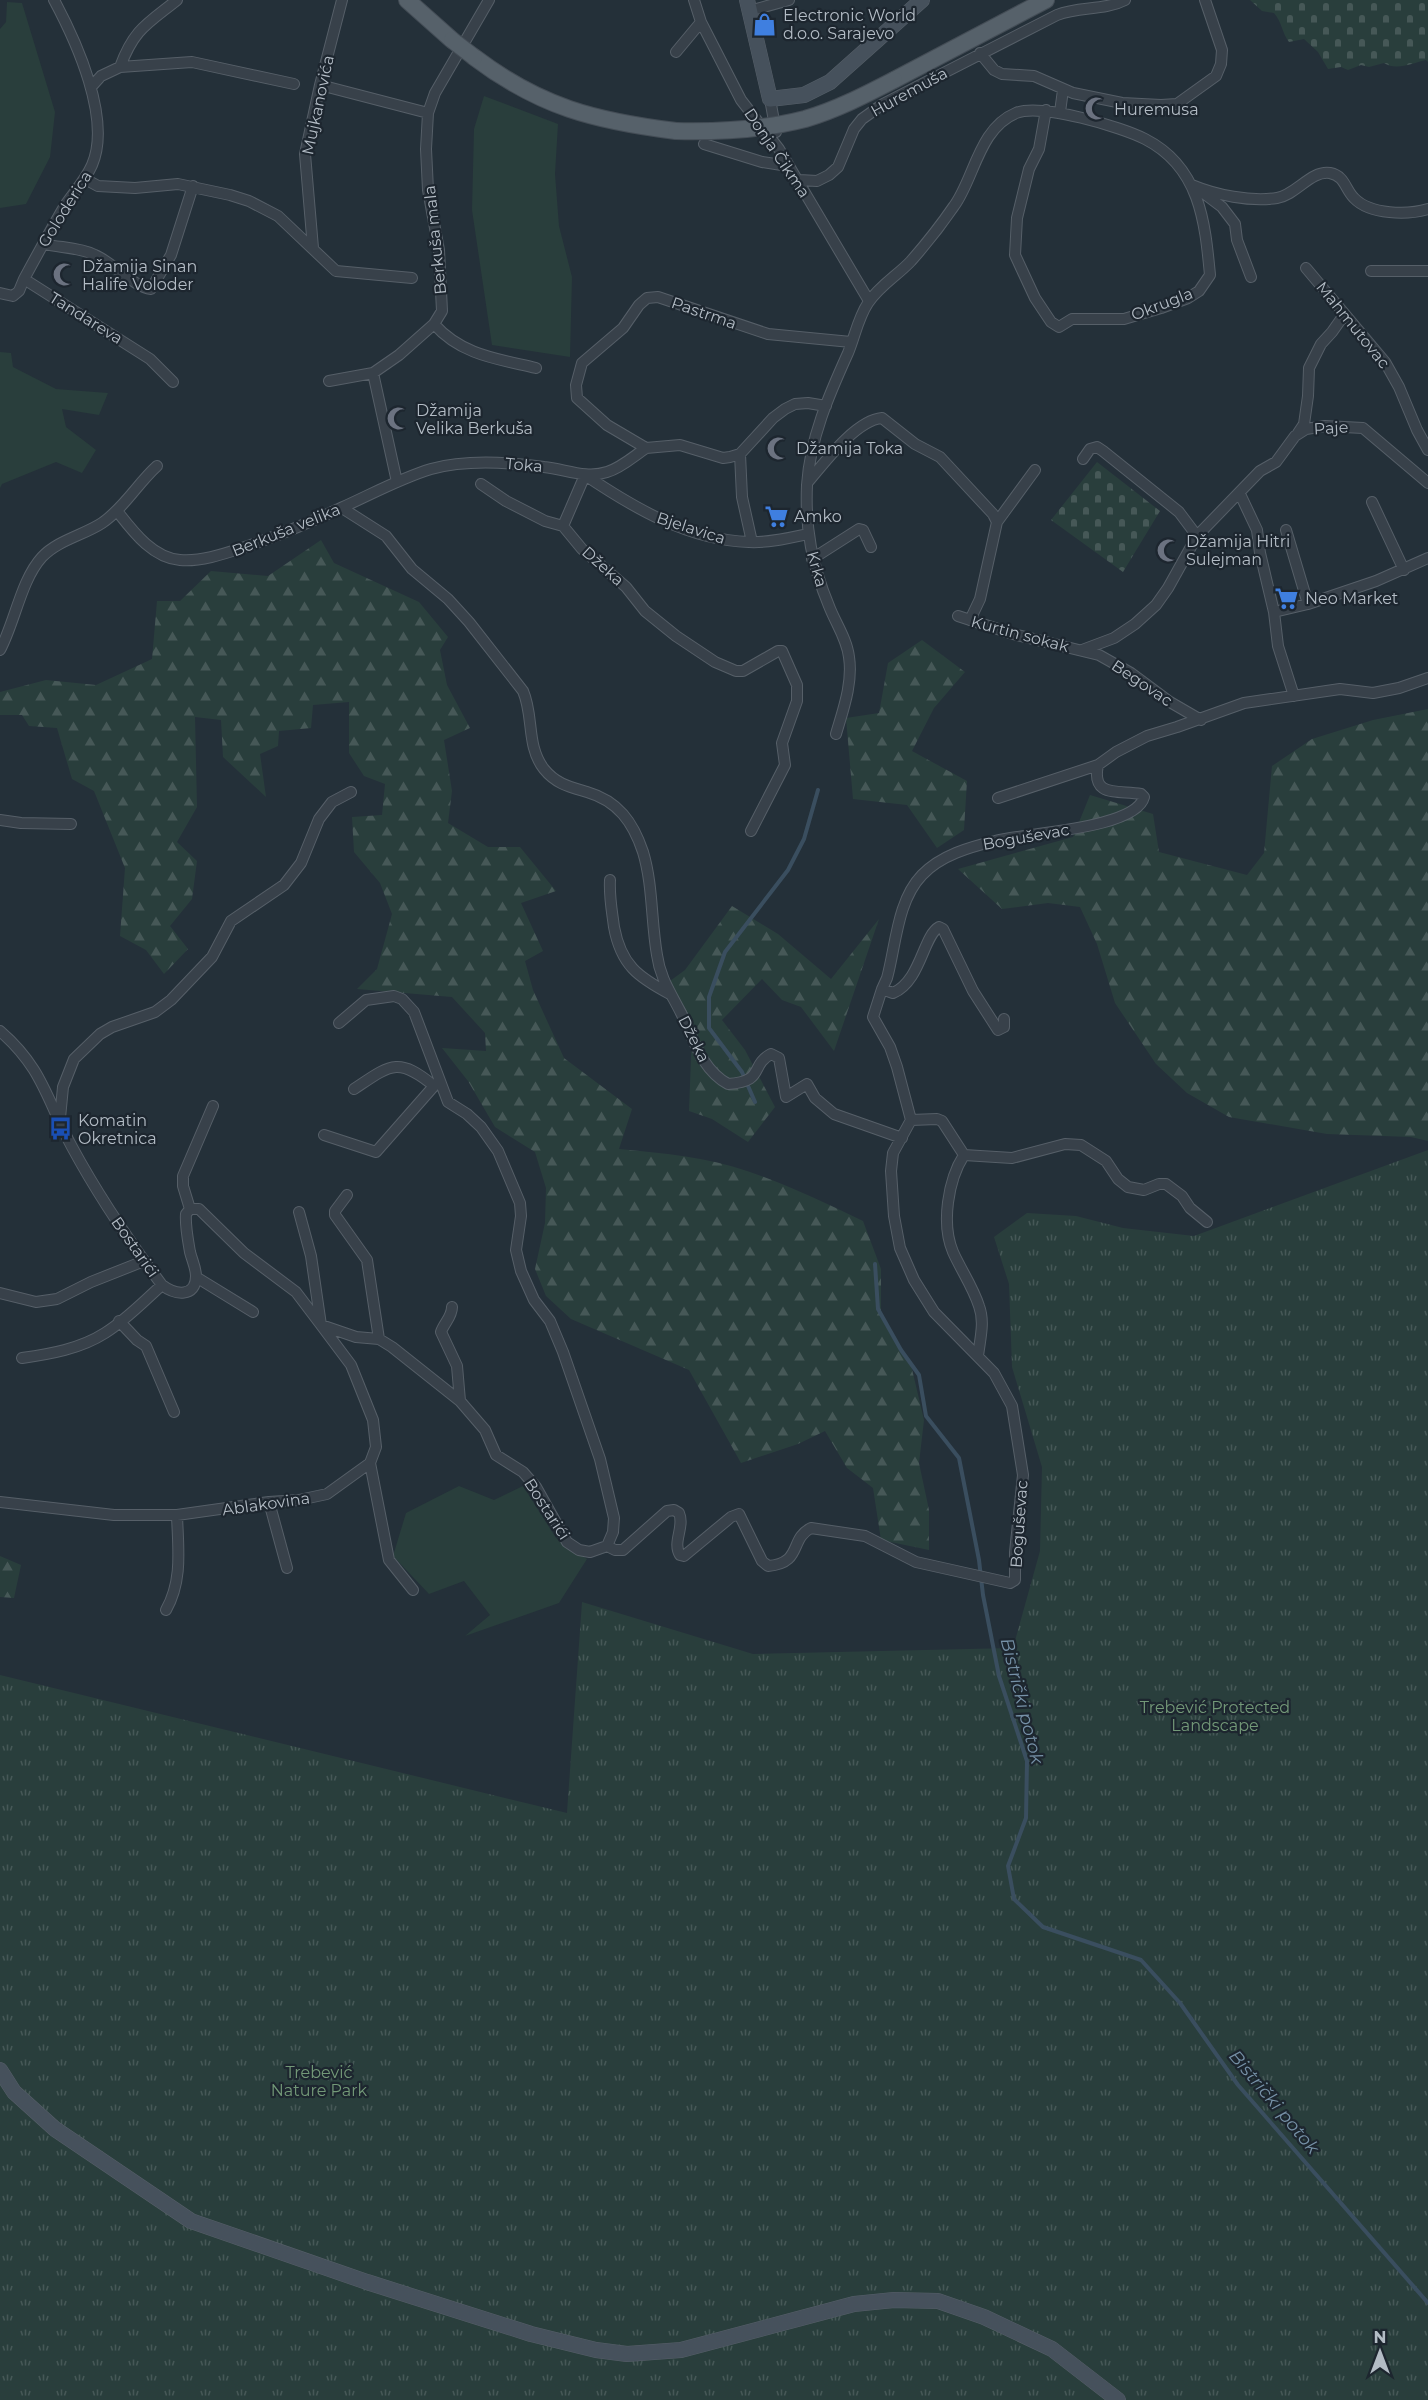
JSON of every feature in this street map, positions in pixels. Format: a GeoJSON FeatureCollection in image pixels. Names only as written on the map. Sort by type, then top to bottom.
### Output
{"type":"FeatureCollection","features":[{"type":"Feature","properties":{"kind":"main road"},"geometry":{"type":"LineString","coordinates":[[407,0],[452,40],[496,74],[549,103],[600,119],[676,131],[733,130],[775,125],[806,118],[850,102],[1046,0]]}},
{"type":"Feature","properties":{"kind":"main road"},"geometry":{"type":"LineString","coordinates":[[748,6],[770,99],[804,95],[830,82],[922,0]]}},
{"type":"Feature","properties":{"kind":"main road"},"geometry":{"type":"LineString","coordinates":[[0,2070],[14,2092],[55,2128],[191,2221],[368,2282],[531,2334],[617,2353],[670,2351],[702,2345],[854,2304],[894,2300],[938,2301],[984,2317],[1052,2349],[1118,2400]]}},
{"type":"Feature","properties":{"kind":"street","name":"Goloderica"},"geometry":{"type":"LineString","coordinates":[[24,279],[65,206],[85,179],[92,165],[97,144],[92,86],[68,27],[54,0]]}},
{"type":"Feature","properties":{"kind":"street"},"geometry":{"type":"LineString","coordinates":[[120,67],[127,47],[137,31],[177,0]]}},
{"type":"Feature","properties":{"kind":"street","name":"Mujkanovića"},"geometry":{"type":"LineString","coordinates":[[313,248],[305,154],[342,0]]}},
{"type":"Feature","properties":{"kind":"street","name":"Berkuša mala"},"geometry":{"type":"LineString","coordinates":[[434,324],[442,312],[435,221],[428,190],[426,149],[428,113],[435,93],[489,0]]}},
{"type":"Feature","properties":{"kind":"street","name":"Donja Čikma"},"geometry":{"type":"LineString","coordinates":[[694,0],[701,22],[741,100],[779,149],[799,180],[869,301]]}},
{"type":"Feature","properties":{"kind":"street"},"geometry":{"type":"LineString","coordinates":[[748,6],[789,0]]}},
{"type":"Feature","properties":{"kind":"street","name":"Huremuša"},"geometry":{"type":"LineString","coordinates":[[799,180],[818,181],[838,167],[854,129],[870,112],[980,53],[1071,10],[1116,5],[1125,0]]}},
{"type":"Feature","properties":{"kind":"street"},"geometry":{"type":"LineString","coordinates":[[980,53],[994,69],[1002,74],[1034,76],[1063,90],[1122,103],[1177,104],[1216,76],[1221,64],[1222,50],[1205,0]]}},
{"type":"Feature","properties":{"kind":"street"},"geometry":{"type":"LineString","coordinates":[[676,52],[701,22]]}},
{"type":"Feature","properties":{"kind":"street"},"geometry":{"type":"LineString","coordinates":[[92,86],[101,76],[120,67],[192,62],[294,84]]}},
{"type":"Feature","properties":{"kind":"street"},"geometry":{"type":"LineString","coordinates":[[320,85],[428,113]]}},
{"type":"Feature","properties":{"kind":"street"},"geometry":{"type":"LineString","coordinates":[[1060,112],[1063,90]]}},
{"type":"Feature","properties":{"kind":"street"},"geometry":{"type":"LineString","coordinates":[[770,99],[779,149]]}},
{"type":"Feature","properties":{"kind":"street","name":"Okrugla"},"geometry":{"type":"LineString","coordinates":[[869,301],[911,261],[956,204],[974,162],[1008,117],[1019,112],[1046,110],[1135,134],[1158,146],[1192,185],[1202,210],[1210,275],[1199,291],[1188,298],[1139,315],[1108,320],[1072,319],[1059,327],[1051,322],[1035,298],[1015,255],[1017,218],[1029,169],[1039,149],[1046,110]]}},
{"type":"Feature","properties":{"kind":"street"},"geometry":{"type":"LineString","coordinates":[[704,144],[762,162],[788,166]]}},
{"type":"Feature","properties":{"kind":"street"},"geometry":{"type":"LineString","coordinates":[[1192,185],[1207,191],[1226,194],[1278,198],[1318,174],[1328,173],[1338,176],[1347,185],[1354,198],[1365,206],[1400,214],[1428,209]]}},
{"type":"Feature","properties":{"kind":"street"},"geometry":{"type":"LineString","coordinates":[[85,179],[98,186],[114,188],[178,184],[193,186],[249,201],[278,216],[336,271],[412,278]]}},
{"type":"Feature","properties":{"kind":"street"},"geometry":{"type":"LineString","coordinates":[[1192,185],[1222,207],[1235,224],[1237,240],[1251,277]]}},
{"type":"Feature","properties":{"kind":"street"},"geometry":{"type":"LineString","coordinates":[[44,244],[78,249],[95,255],[141,286],[151,289],[171,255],[193,186]]}},
{"type":"Feature","properties":{"kind":"street","name":"Mahmutovac"},"geometry":{"type":"LineString","coordinates":[[1305,268],[1385,363],[1399,387],[1428,450]]}},
{"type":"Feature","properties":{"kind":"street"},"geometry":{"type":"LineString","coordinates":[[1371,271],[1428,271]]}},
{"type":"Feature","properties":{"kind":"street"},"geometry":{"type":"LineString","coordinates":[[0,292],[13,296],[19,291],[24,279]]}},
{"type":"Feature","properties":{"kind":"street","name":"Tandareva"},"geometry":{"type":"LineString","coordinates":[[24,279],[150,359],[173,382]]}},
{"type":"Feature","properties":{"kind":"street","name":"Pastrma"},"geometry":{"type":"LineString","coordinates":[[646,448],[607,425],[578,398],[576,385],[582,363],[623,328],[639,305],[647,298],[658,297],[768,334],[851,342]]}},
{"type":"Feature","properties":{"kind":"street","name":"Krka"},"geometry":{"type":"LineString","coordinates":[[836,734],[850,678],[849,658],[847,646],[828,604],[812,559],[808,534],[807,483],[812,448],[826,406],[869,301]]}},
{"type":"Feature","properties":{"kind":"street"},"geometry":{"type":"LineString","coordinates":[[1295,436],[1304,424],[1309,368],[1321,344],[1344,315]]}},
{"type":"Feature","properties":{"kind":"street"},"geometry":{"type":"LineString","coordinates":[[329,381],[373,373],[399,356],[434,324],[444,336],[467,350],[536,368]]}},
{"type":"Feature","properties":{"kind":"street"},"geometry":{"type":"LineString","coordinates":[[373,373],[397,482]]}},
{"type":"Feature","properties":{"kind":"street"},"geometry":{"type":"LineString","coordinates":[[752,542],[742,496],[740,454],[773,418],[785,409],[795,404],[808,403],[826,406]]}},
{"type":"Feature","properties":{"kind":"street"},"geometry":{"type":"LineString","coordinates":[[807,483],[834,450],[875,418],[882,418],[915,444],[940,458],[993,514],[997,522]]}},
{"type":"Feature","properties":{"kind":"street","name":"Paje"},"geometry":{"type":"LineString","coordinates":[[1082,650],[1114,638],[1135,624],[1156,605],[1197,536],[1260,471],[1276,462],[1295,436],[1306,429],[1325,426],[1363,428],[1428,483]]}},
{"type":"Feature","properties":{"kind":"street","name":"Toka"},"geometry":{"type":"LineString","coordinates":[[397,482],[432,469],[467,463],[510,463],[547,467],[585,475],[607,472],[646,448],[680,445],[723,458],[740,454]]}},
{"type":"Feature","properties":{"kind":"street"},"geometry":{"type":"LineString","coordinates":[[1083,459],[1090,449],[1097,447],[1103,451],[1179,512],[1197,536]]}},
{"type":"Feature","properties":{"kind":"street"},"geometry":{"type":"LineString","coordinates":[[0,650],[32,572],[42,557],[54,548],[102,523],[117,511],[142,479],[157,466]]}},
{"type":"Feature","properties":{"kind":"street"},"geometry":{"type":"LineString","coordinates":[[970,621],[980,599],[997,522],[1035,470]]}},
{"type":"Feature","properties":{"kind":"street"},"geometry":{"type":"LineString","coordinates":[[563,526],[585,475]]}},
{"type":"Feature","properties":{"kind":"street","name":"Bjelavica"},"geometry":{"type":"LineString","coordinates":[[585,475],[614,495],[666,523],[711,537],[752,542],[808,534]]}},
{"type":"Feature","properties":{"kind":"street","name":"Berkuša velika"},"geometry":{"type":"LineString","coordinates":[[117,511],[150,547],[170,558],[180,560],[226,553],[287,532],[397,482]]}},
{"type":"Feature","properties":{"kind":"street","name":"Džeka"},"geometry":{"type":"LineString","coordinates":[[481,484],[506,501],[545,521],[563,526],[587,554],[626,587],[645,611],[676,636],[715,662],[736,671],[743,671],[778,651],[782,651],[797,685],[797,701],[782,743],[785,765],[751,831]]}},
{"type":"Feature","properties":{"kind":"street"},"geometry":{"type":"LineString","coordinates":[[1240,494],[1257,530],[1274,612],[1278,646],[1294,696]]}},
{"type":"Feature","properties":{"kind":"street"},"geometry":{"type":"LineString","coordinates":[[1372,502],[1404,570]]}},
{"type":"Feature","properties":{"kind":"street","name":"Džeka"},"geometry":{"type":"LineString","coordinates":[[342,508],[386,536],[412,569],[448,599],[477,631],[524,691],[532,741],[536,756],[543,768],[563,785],[613,803],[625,814],[634,828],[644,854],[652,895],[657,955],[662,978],[702,1059],[713,1073],[728,1084],[747,1081],[764,1059],[771,1054],[776,1055],[779,1058],[786,1097],[807,1084],[814,1098],[834,1114],[902,1138]]}},
{"type":"Feature","properties":{"kind":"street"},"geometry":{"type":"LineString","coordinates":[[812,559],[859,528],[863,530],[871,547]]}},
{"type":"Feature","properties":{"kind":"street"},"geometry":{"type":"LineString","coordinates":[[1286,530],[1308,604]]}},
{"type":"Feature","properties":{"kind":"street"},"geometry":{"type":"LineString","coordinates":[[1274,612],[1308,604],[1404,570],[1428,558]]}},
{"type":"Feature","properties":{"kind":"street","name":"Kurtin sokak"},"geometry":{"type":"LineString","coordinates":[[958,616],[1013,634],[1082,650]]}},
{"type":"Feature","properties":{"kind":"street","name":"Begovac"},"geometry":{"type":"LineString","coordinates":[[1082,650],[1117,664],[1182,710],[1201,720]]}},
{"type":"Feature","properties":{"kind":"street"},"geometry":{"type":"LineString","coordinates":[[998,798],[1098,765],[1147,735],[1201,720],[1244,704],[1340,689],[1372,693],[1399,688],[1428,678]]}},
{"type":"Feature","properties":{"kind":"street","name":"Boguševac"},"geometry":{"type":"LineString","coordinates":[[724,1523],[737,1514],[740,1515],[762,1561],[768,1566],[783,1564],[789,1560],[804,1533],[812,1528],[865,1536],[916,1562],[1010,1583],[1016,1580],[1015,1552],[1023,1475],[1012,1406],[994,1373],[934,1312],[900,1248],[894,1216],[891,1172],[893,1153],[911,1120],[894,1057],[873,1017],[887,978],[906,900],[921,876],[942,859],[967,848],[997,840],[1090,827],[1130,813],[1140,806],[1144,797],[1141,794],[1112,791],[1098,785],[1095,778],[1098,765]]}},
{"type":"Feature","properties":{"kind":"street"},"geometry":{"type":"LineString","coordinates":[[60,1118],[63,1087],[74,1059],[106,1030],[155,1012],[171,1000],[212,957],[231,921],[284,885],[301,863],[319,819],[332,802],[351,792]]}},
{"type":"Feature","properties":{"kind":"street"},"geometry":{"type":"LineString","coordinates":[[0,820],[21,824],[71,824]]}},
{"type":"Feature","properties":{"kind":"street"},"geometry":{"type":"LineString","coordinates":[[610,880],[611,912],[616,938],[625,960],[643,980],[671,994]]}},
{"type":"Feature","properties":{"kind":"street"},"geometry":{"type":"LineString","coordinates":[[882,989],[893,993],[903,986],[916,969],[933,931],[939,927],[943,929],[973,991],[998,1030],[1004,1027],[1004,1019]]}},
{"type":"Feature","properties":{"kind":"street"},"geometry":{"type":"LineString","coordinates":[[339,1023],[366,1000],[394,996],[402,999],[414,1012],[437,1083],[448,1102],[467,1114],[481,1127],[498,1151],[516,1193],[521,1216],[516,1250],[520,1271],[534,1300],[550,1322],[586,1414],[600,1459],[614,1518],[613,1532],[607,1546]]}},
{"type":"Feature","properties":{"kind":"street","name":"Bostarići"},"geometry":{"type":"LineString","coordinates":[[0,1031],[41,1078],[70,1144],[99,1194],[162,1285],[171,1292],[183,1294],[191,1289],[196,1277]]}},
{"type":"Feature","properties":{"kind":"street"},"geometry":{"type":"LineString","coordinates":[[354,1089],[384,1069],[396,1067],[413,1070],[437,1083]]}},
{"type":"Feature","properties":{"kind":"street"},"geometry":{"type":"LineString","coordinates":[[324,1135],[376,1152],[437,1083]]}},
{"type":"Feature","properties":{"kind":"street"},"geometry":{"type":"LineString","coordinates":[[190,1209],[183,1186],[183,1176],[213,1106]]}},
{"type":"Feature","properties":{"kind":"street"},"geometry":{"type":"LineString","coordinates":[[911,1120],[937,1119],[942,1121],[964,1155]]}},
{"type":"Feature","properties":{"kind":"street"},"geometry":{"type":"LineString","coordinates":[[964,1155],[1012,1158],[1065,1144],[1081,1145],[1106,1161],[1118,1179],[1128,1187],[1144,1190],[1159,1184],[1166,1184],[1182,1196],[1190,1208],[1207,1222]]}},
{"type":"Feature","properties":{"kind":"street"},"geometry":{"type":"LineString","coordinates":[[964,1155],[954,1178],[949,1203],[948,1229],[951,1249],[980,1306],[982,1325],[978,1356]]}},
{"type":"Feature","properties":{"kind":"street"},"geometry":{"type":"LineString","coordinates":[[347,1195],[335,1211],[335,1215],[367,1260],[379,1339]]}},
{"type":"Feature","properties":{"kind":"street"},"geometry":{"type":"LineString","coordinates":[[253,1312],[196,1277],[185,1221],[190,1209],[195,1208],[205,1212],[244,1252],[296,1292],[351,1365],[374,1420],[376,1447],[370,1463],[389,1560],[413,1590]]}},
{"type":"Feature","properties":{"kind":"street"},"geometry":{"type":"LineString","coordinates":[[299,1212],[311,1256],[321,1325]]}},
{"type":"Feature","properties":{"kind":"street"},"geometry":{"type":"LineString","coordinates":[[0,1293],[36,1302],[57,1299],[144,1261]]}},
{"type":"Feature","properties":{"kind":"street"},"geometry":{"type":"LineString","coordinates":[[22,1358],[56,1353],[86,1343],[106,1333],[162,1285]]}},
{"type":"Feature","properties":{"kind":"street"},"geometry":{"type":"LineString","coordinates":[[452,1307],[452,1314],[441,1332],[457,1366],[460,1401]]}},
{"type":"Feature","properties":{"kind":"street"},"geometry":{"type":"LineString","coordinates":[[119,1322],[137,1340],[144,1342],[174,1412]]}},
{"type":"Feature","properties":{"kind":"street","name":"Bostarići"},"geometry":{"type":"LineString","coordinates":[[321,1325],[356,1337],[379,1339],[460,1401],[485,1430],[496,1455],[523,1472],[536,1487],[567,1542],[579,1550],[590,1551],[607,1546],[615,1550],[623,1550],[667,1511],[674,1510],[679,1513],[682,1521],[677,1550],[680,1555],[684,1556],[724,1523]]}},
{"type":"Feature","properties":{"kind":"street","name":"Ablakovina"},"geometry":{"type":"LineString","coordinates":[[0,1502],[114,1515],[177,1515],[299,1500],[327,1494],[370,1463]]}},
{"type":"Feature","properties":{"kind":"street"},"geometry":{"type":"LineString","coordinates":[[269,1502],[286,1568]]}},
{"type":"Feature","properties":{"kind":"street"},"geometry":{"type":"LineString","coordinates":[[166,1610],[174,1593],[178,1575],[177,1515]]}},
{"type":"Feature","properties":{"kind":"green space"},"geometry":{"type":"Polygon","coordinates":[[[1250,0],[1428,0],[1428,62],[1426,60],[1399,66],[1384,63],[1369,67],[1361,65],[1348,70],[1341,67],[1328,69],[1318,52],[1304,39],[1289,42],[1274,13],[1262,11],[1250,0]]]}},
{"type":"Feature","properties":{"kind":"green space"},"geometry":{"type":"Polygon","coordinates":[[[7,2],[22,3],[55,112],[50,157],[26,204],[0,208],[0,29],[6,22],[7,2]]]}},
{"type":"Feature","properties":{"kind":"green space"},"geometry":{"type":"Polygon","coordinates":[[[484,96],[558,124],[555,174],[559,226],[572,277],[570,357],[492,345],[472,210],[474,129],[484,96]]]}},
{"type":"Feature","properties":{"kind":"green space"},"geometry":{"type":"Polygon","coordinates":[[[0,352],[11,353],[13,367],[56,389],[108,393],[99,415],[62,409],[66,427],[96,450],[82,473],[56,462],[2,484],[0,488],[0,352]]]}},
{"type":"Feature","properties":{"kind":"green space"},"geometry":{"type":"Polygon","coordinates":[[[1097,462],[1160,511],[1123,572],[1051,520],[1097,462]]]}},
{"type":"Feature","properties":{"kind":"green space"},"geometry":{"type":"Polygon","coordinates":[[[321,540],[334,563],[419,602],[448,637],[440,650],[447,685],[470,728],[444,740],[452,791],[448,823],[488,847],[520,847],[556,891],[521,903],[543,951],[525,961],[533,990],[564,1058],[632,1109],[619,1149],[684,1156],[732,1166],[792,1188],[863,1221],[881,1269],[881,1317],[911,1365],[924,1420],[919,1463],[929,1510],[929,1550],[881,1540],[873,1488],[847,1468],[825,1431],[798,1444],[741,1463],[689,1370],[571,1319],[546,1296],[535,1269],[545,1223],[546,1188],[535,1152],[495,1127],[468,1081],[442,1048],[486,1051],[485,1033],[452,997],[357,989],[377,969],[392,914],[380,883],[354,852],[352,817],[382,815],[385,784],[364,776],[349,753],[349,702],[313,705],[311,728],[279,731],[278,746],[260,754],[266,797],[223,757],[221,720],[195,717],[197,807],[177,842],[197,861],[192,899],[170,926],[188,949],[164,974],[146,950],[120,936],[125,868],[94,791],[72,779],[57,728],[29,726],[22,715],[0,715],[0,692],[46,680],[96,685],[152,659],[157,601],[180,601],[211,571],[268,576],[321,540]]]}},
{"type":"Feature","properties":{"kind":"green space"},"geometry":{"type":"Polygon","coordinates":[[[922,640],[965,672],[934,708],[912,751],[967,781],[964,830],[937,848],[907,805],[853,799],[846,718],[879,713],[888,663],[922,640]]]}},
{"type":"Feature","properties":{"kind":"green space"},"geometry":{"type":"Polygon","coordinates":[[[1428,709],[1428,1141],[1411,1137],[1327,1134],[1229,1117],[1187,1093],[1156,1064],[1115,1003],[1097,944],[1080,907],[1048,903],[1002,909],[958,869],[1073,837],[1090,795],[1153,814],[1159,852],[1247,875],[1264,853],[1272,766],[1312,739],[1373,720],[1428,709]]]}},
{"type":"Feature","properties":{"kind":"green space"},"geometry":{"type":"Polygon","coordinates":[[[732,906],[778,934],[831,979],[879,919],[834,1051],[801,1007],[782,1000],[762,979],[722,1020],[745,1050],[775,1107],[748,1142],[712,1119],[689,1111],[692,1032],[659,989],[685,970],[732,906]]]}},
{"type":"Feature","properties":{"kind":"green space","name":"Trebević Nature Park"},"geometry":{"type":"Polygon","coordinates":[[[1428,1150],[1428,2400],[0,2400],[0,1675],[567,1813],[582,1602],[753,1654],[1013,1648],[1040,1551],[1042,1467],[1012,1367],[1009,1284],[994,1237],[1027,1213],[1076,1216],[1123,1228],[1194,1236],[1428,1150]]]}},
{"type":"Feature","properties":{"kind":"green space"},"geometry":{"type":"Polygon","coordinates":[[[459,1486],[494,1500],[523,1486],[556,1538],[587,1559],[559,1603],[465,1636],[490,1615],[464,1581],[429,1594],[393,1556],[406,1513],[459,1486]]]}},
{"type":"Feature","properties":{"kind":"green space"},"geometry":{"type":"Polygon","coordinates":[[[0,1556],[21,1565],[14,1598],[0,1597],[0,1556]]]}},
{"type":"Feature","properties":{"kind":"waterway","name":"Bistrički potok"},"geometry":{"type":"LineString","coordinates":[[755,1102],[742,1072],[709,1028],[709,997],[725,952],[788,870],[804,839],[818,790]]}},
{"type":"Feature","properties":{"kind":"waterway","name":"Bistrički potok"},"geometry":{"type":"LineString","coordinates":[[875,1264],[878,1309],[901,1350],[919,1375],[926,1416],[959,1458],[999,1676],[1027,1761],[1026,1818],[1008,1866],[1014,1899],[1043,1927],[1141,1960],[1180,2003],[1238,2085],[1428,2303]]}},
{"type":"Feature","properties":{"kind":"place","name":"Electronic World d.o.o. Sarajevo"},"geometry":{"type":"Point","coordinates":[765,24]}},
{"type":"Feature","properties":{"kind":"place","name":"Huremusa"},"geometry":{"type":"Point","coordinates":[1096,109]}},
{"type":"Feature","properties":{"kind":"place","name":"Džamija Sinan Halife Voloder"},"geometry":{"type":"Point","coordinates":[64,275]}},
{"type":"Feature","properties":{"kind":"place","name":"Džamija Velika Berkuša"},"geometry":{"type":"Point","coordinates":[398,419]}},
{"type":"Feature","properties":{"kind":"place","name":"Džamija Toka"},"geometry":{"type":"Point","coordinates":[778,448]}},
{"type":"Feature","properties":{"kind":"place","name":"Amko"},"geometry":{"type":"Point","coordinates":[776,516]}},
{"type":"Feature","properties":{"kind":"place","name":"Džamija Hitri Sulejman"},"geometry":{"type":"Point","coordinates":[1168,550]}},
{"type":"Feature","properties":{"kind":"place","name":"Neo Market"},"geometry":{"type":"Point","coordinates":[1287,598]}},
{"type":"Feature","properties":{"kind":"place","name":"Komatin Okretnica"},"geometry":{"type":"Point","coordinates":[60,1129]}},
{"type":"Feature","properties":{"kind":"park label","name":"Trebević Protected Landscape"},"geometry":{"type":"Point","coordinates":[1215,1716]}}]}
